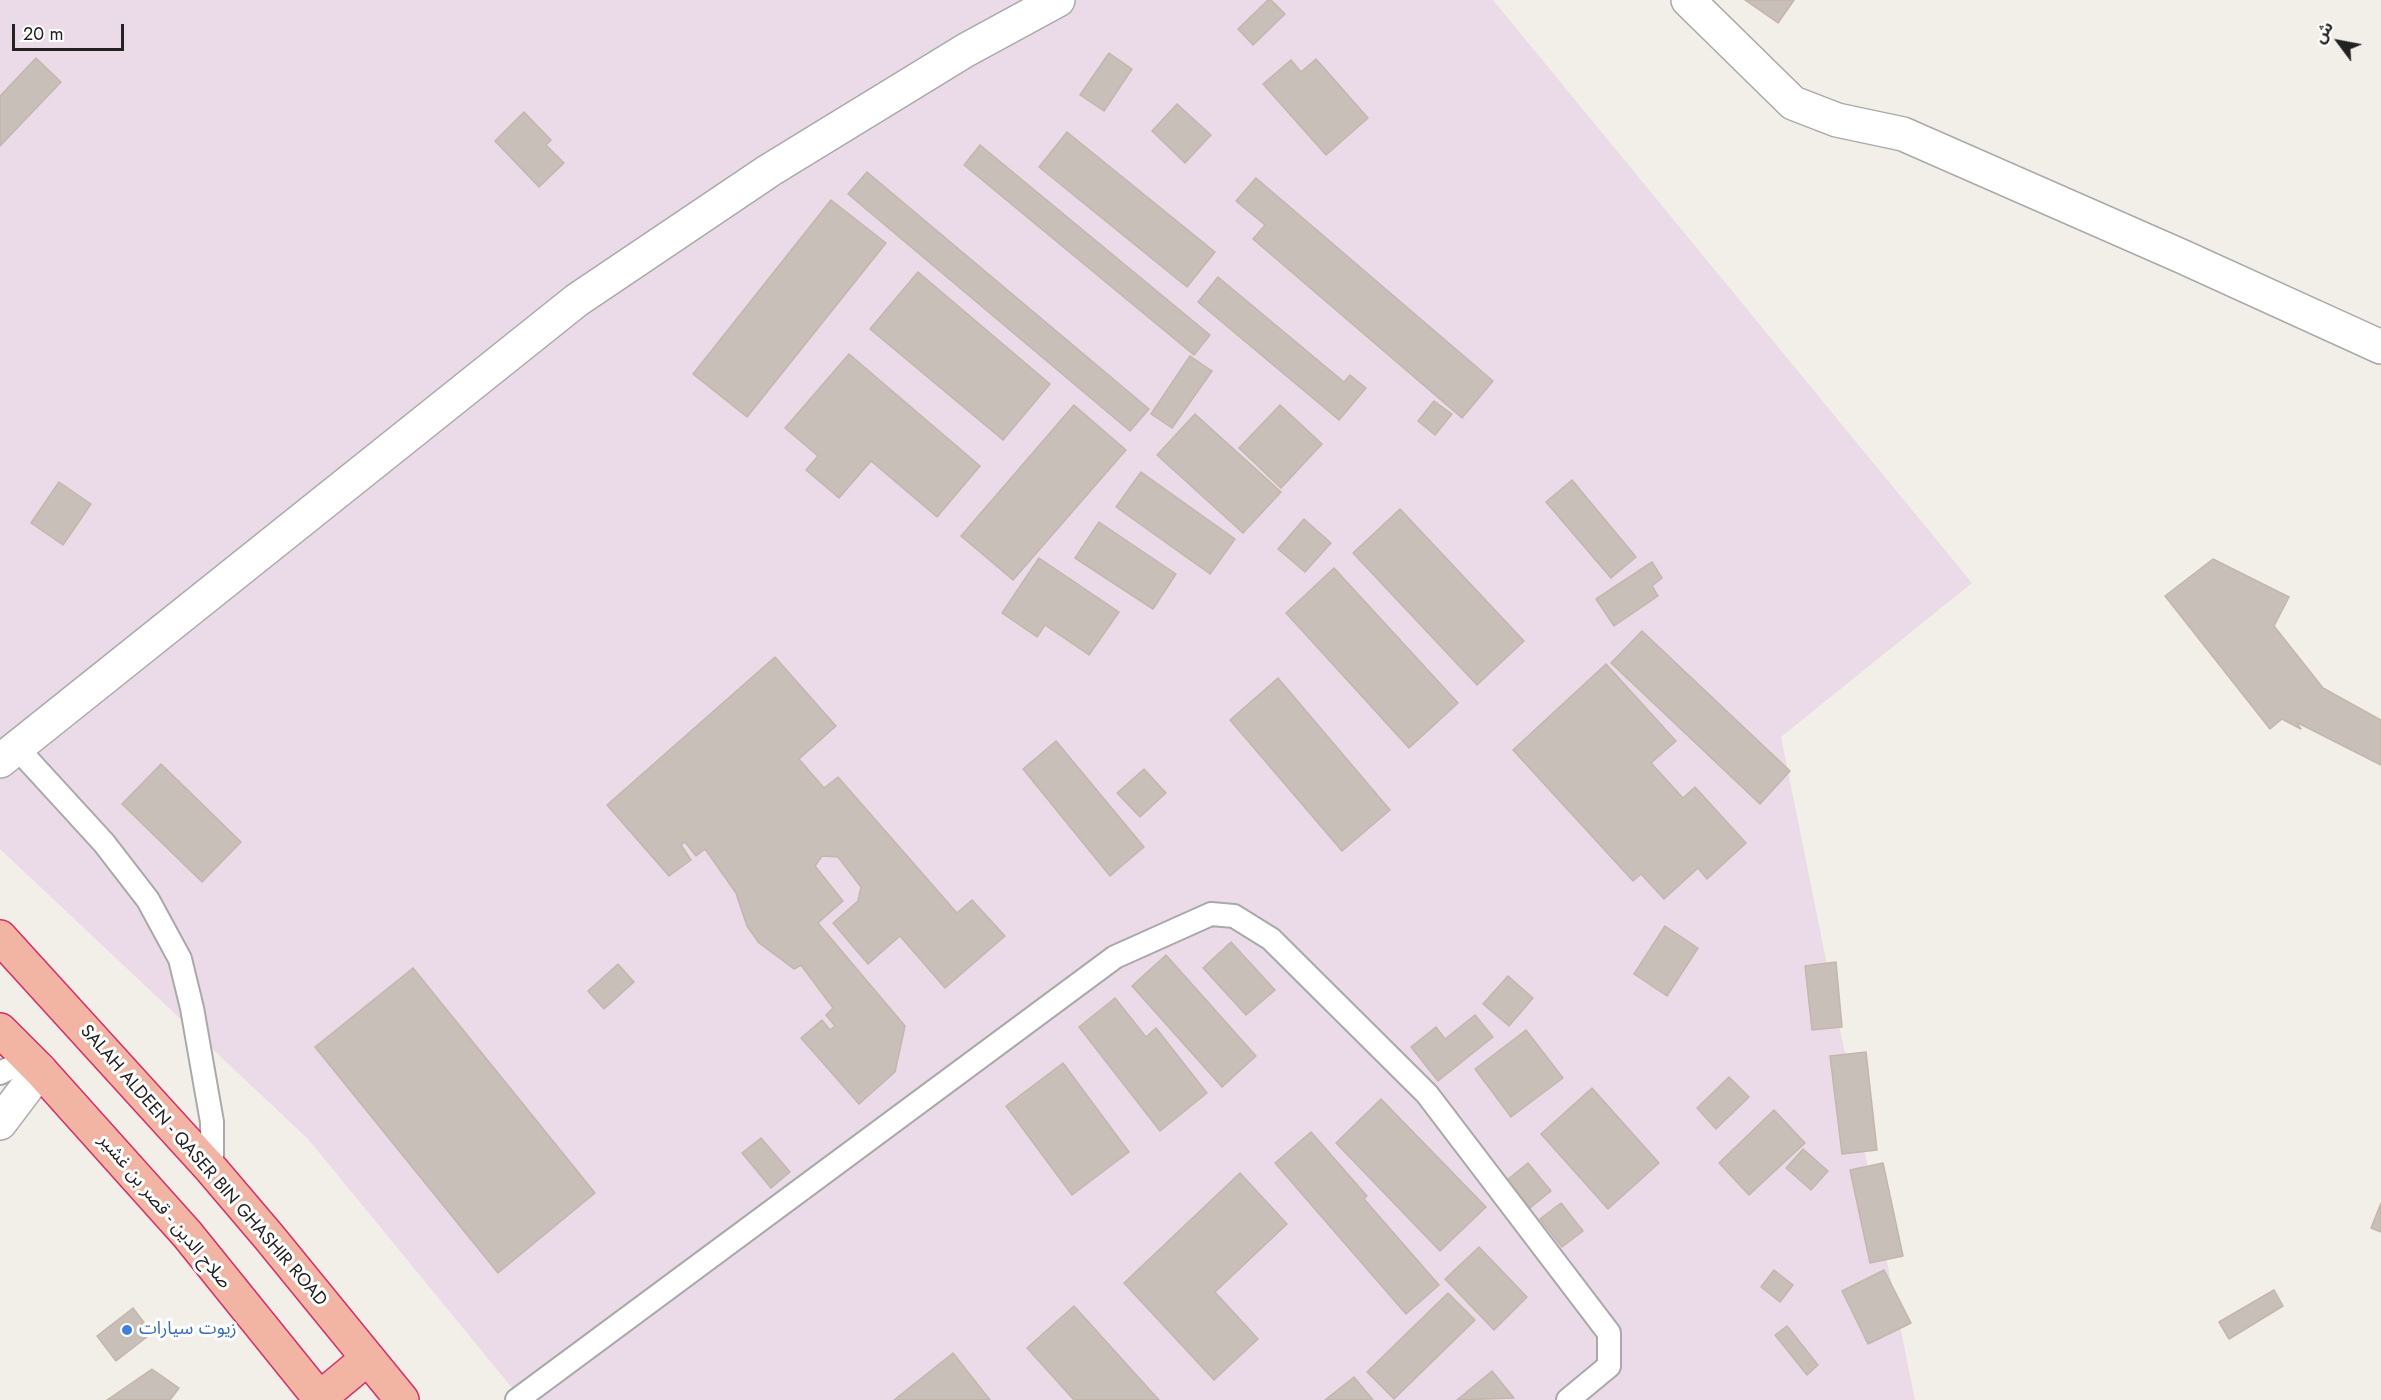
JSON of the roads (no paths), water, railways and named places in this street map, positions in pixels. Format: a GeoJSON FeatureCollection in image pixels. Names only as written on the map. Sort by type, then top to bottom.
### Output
{"type":"FeatureCollection","features":[{"type":"Feature","properties":{"kind":"highway","name":"SALAH ALDEEN - QASER BIN GHASHIR ROAD"},"geometry":{"type":"LineString","coordinates":[[0,937],[212,1170],[270,1237],[402,1400]]}},
{"type":"Feature","properties":{"kind":"highway","name":"صلاح الدين - قصر بن غشير"},"geometry":{"type":"LineString","coordinates":[[0,1030],[23,1068],[187,1234],[321,1399]]}},
{"type":"Feature","properties":{"kind":"highway"},"geometry":{"type":"LineString","coordinates":[[321,1399],[368,1358]]}},
{"type":"Feature","properties":{"kind":"street"},"geometry":{"type":"LineString","coordinates":[[8,754],[577,300],[770,170],[966,50],[1058,0]]}},
{"type":"Feature","properties":{"kind":"street"},"geometry":{"type":"LineString","coordinates":[[1688,0],[1793,103],[1837,120],[1903,134],[2170,251],[2381,347]]}},
{"type":"Feature","properties":{"kind":"street"},"geometry":{"type":"LineString","coordinates":[[0,1123],[23,1068]]}},
{"type":"Feature","properties":{"kind":"lane"},"geometry":{"type":"LineString","coordinates":[[8,754],[104,843],[148,900],[180,959],[192,1008],[212,1122],[212,1170]]}},
{"type":"Feature","properties":{"kind":"lane"},"geometry":{"type":"LineString","coordinates":[[517,1400],[1115,957],[1211,914],[1234,916],[1271,939],[1427,1094],[1609,1333],[1609,1366],[1568,1400]]}},
{"type":"Feature","properties":{"kind":"place","name":"زيوت سيارات"},"geometry":{"type":"Point","coordinates":[127,1330]}}]}
